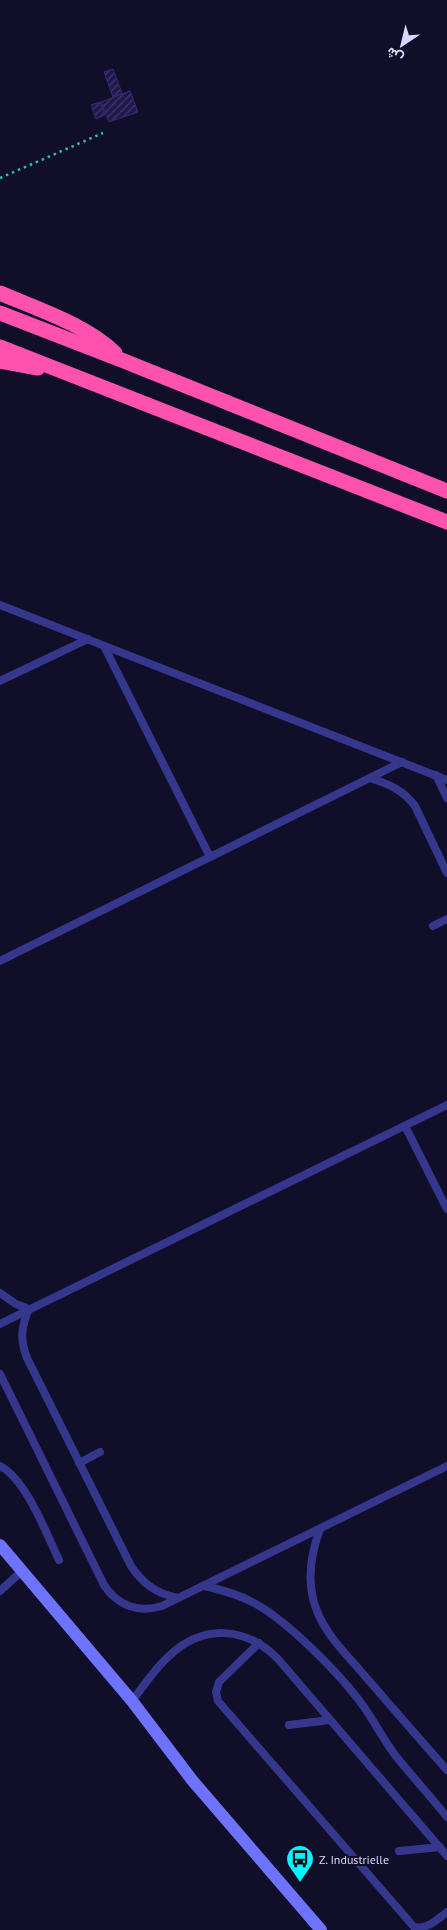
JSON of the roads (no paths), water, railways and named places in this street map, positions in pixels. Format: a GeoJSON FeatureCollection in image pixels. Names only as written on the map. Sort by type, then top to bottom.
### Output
{"type":"FeatureCollection","features":[{"type":"Feature","properties":{"kind":"highway"},"geometry":{"type":"LineString","coordinates":[[0,293],[78,328],[108,345],[124,361]]}},
{"type":"Feature","properties":{"kind":"highway"},"geometry":{"type":"LineString","coordinates":[[0,314],[124,361],[447,491]]}},
{"type":"Feature","properties":{"kind":"highway"},"geometry":{"type":"LineString","coordinates":[[0,347],[447,522]]}},
{"type":"Feature","properties":{"kind":"highway"},"geometry":{"type":"LineString","coordinates":[[0,361],[20,366],[61,371]]}},
{"type":"Feature","properties":{"kind":"main road"},"geometry":{"type":"LineString","coordinates":[[0,1545],[132,1701],[192,1780],[321,1930]]}},
{"type":"Feature","properties":{"kind":"lane"},"geometry":{"type":"LineString","coordinates":[[0,605],[447,780]]}},
{"type":"Feature","properties":{"kind":"lane"},"geometry":{"type":"LineString","coordinates":[[0,682],[88,639]]}},
{"type":"Feature","properties":{"kind":"lane"},"geometry":{"type":"LineString","coordinates":[[104,646],[210,858]]}},
{"type":"Feature","properties":{"kind":"lane"},"geometry":{"type":"LineString","coordinates":[[0,961],[402,762]]}},
{"type":"Feature","properties":{"kind":"lane"},"geometry":{"type":"LineString","coordinates":[[436,775],[447,798]]}},
{"type":"Feature","properties":{"kind":"lane"},"geometry":{"type":"LineString","coordinates":[[370,778],[393,786],[415,806],[447,873]]}},
{"type":"Feature","properties":{"kind":"lane"},"geometry":{"type":"LineString","coordinates":[[432,926],[447,919]]}},
{"type":"Feature","properties":{"kind":"lane"},"geometry":{"type":"LineString","coordinates":[[0,1324],[447,1105]]}},
{"type":"Feature","properties":{"kind":"lane"},"geometry":{"type":"LineString","coordinates":[[405,1126],[447,1209]]}},
{"type":"Feature","properties":{"kind":"lane"},"geometry":{"type":"LineString","coordinates":[[0,1292],[16,1304],[29,1309]]}},
{"type":"Feature","properties":{"kind":"lane"},"geometry":{"type":"LineString","coordinates":[[29,1309],[21,1334],[22,1346],[137,1576],[156,1591],[178,1598]]}},
{"type":"Feature","properties":{"kind":"lane"},"geometry":{"type":"LineString","coordinates":[[0,1374],[109,1592],[121,1603],[137,1609],[154,1609],[178,1598],[447,1466]]}},
{"type":"Feature","properties":{"kind":"lane"},"geometry":{"type":"LineString","coordinates":[[79,1463],[100,1452]]}},
{"type":"Feature","properties":{"kind":"lane"},"geometry":{"type":"LineString","coordinates":[[0,1466],[10,1472],[22,1485],[59,1560]]}},
{"type":"Feature","properties":{"kind":"lane"},"geometry":{"type":"LineString","coordinates":[[320,1529],[310,1561],[310,1578],[312,1594],[323,1623],[352,1661],[447,1770]]}},
{"type":"Feature","properties":{"kind":"lane"},"geometry":{"type":"LineString","coordinates":[[0,1591],[22,1571]]}},
{"type":"Feature","properties":{"kind":"lane"},"geometry":{"type":"LineString","coordinates":[[204,1586],[222,1590],[256,1604],[271,1614],[336,1673],[363,1706],[395,1755],[447,1817]]}},
{"type":"Feature","properties":{"kind":"lane"},"geometry":{"type":"LineString","coordinates":[[132,1701],[167,1657],[200,1636],[224,1633],[248,1638],[259,1643],[278,1659],[447,1856]]}},
{"type":"Feature","properties":{"kind":"lane"},"geometry":{"type":"LineString","coordinates":[[259,1643],[219,1682],[216,1692],[218,1701],[414,1927],[418,1929],[427,1928],[447,1912]]}},
{"type":"Feature","properties":{"kind":"lane"},"geometry":{"type":"LineString","coordinates":[[289,1725],[330,1720]]}},
{"type":"Feature","properties":{"kind":"lane"},"geometry":{"type":"LineString","coordinates":[[400,1850],[440,1847]]}},
{"type":"Feature","properties":{"kind":"place","name":"Z. Industrielle"},"geometry":{"type":"Point","coordinates":[300,1883]}}]}
